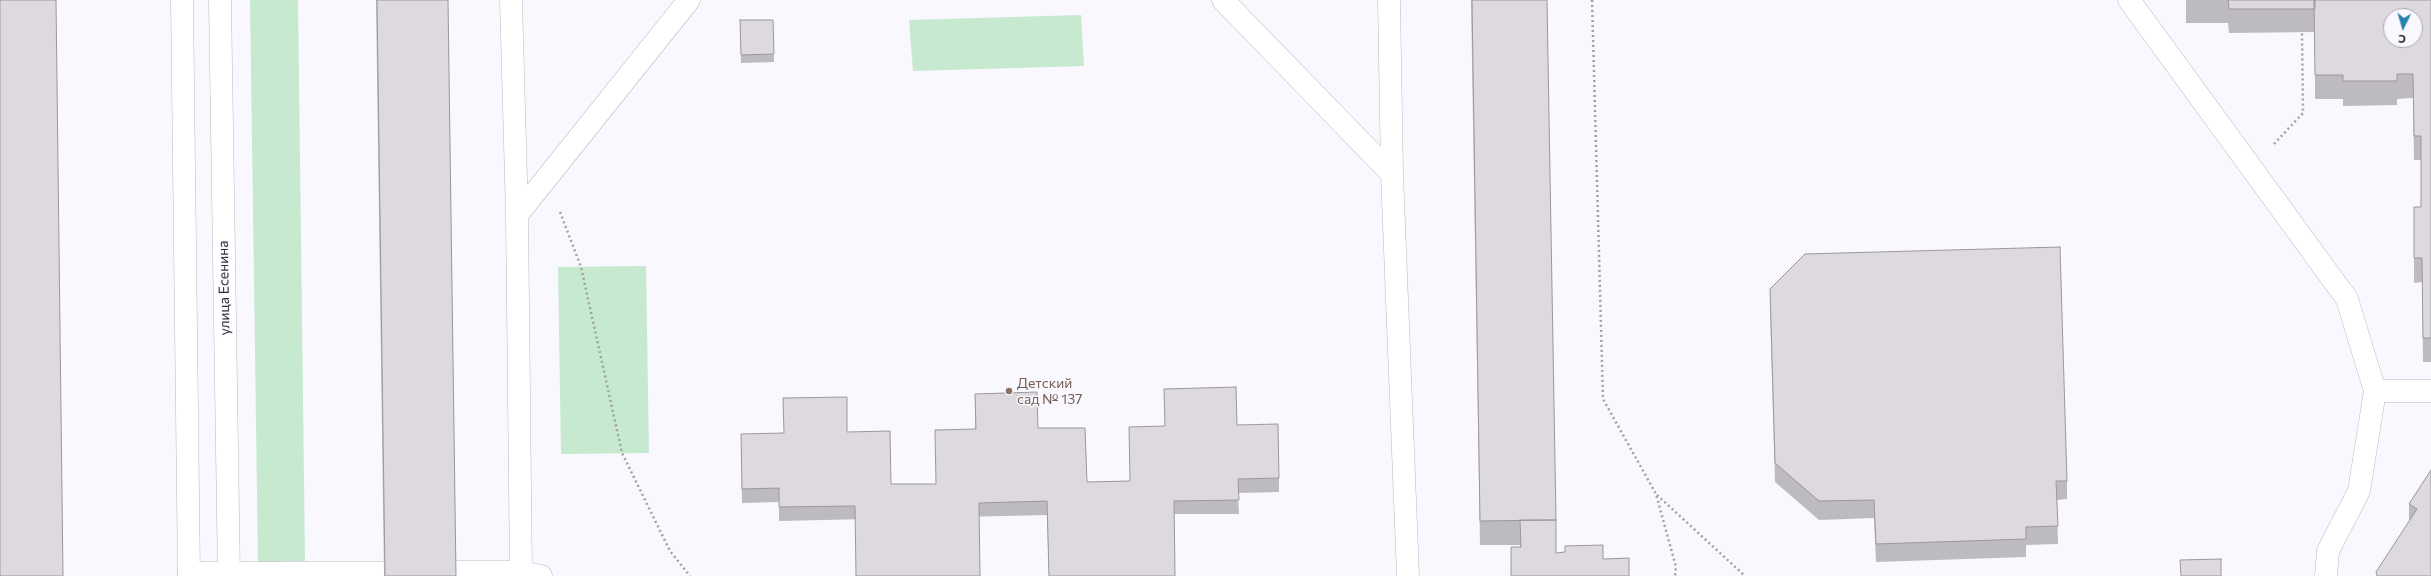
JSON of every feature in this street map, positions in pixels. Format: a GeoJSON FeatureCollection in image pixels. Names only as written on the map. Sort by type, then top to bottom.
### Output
{"type":"FeatureCollection","features":[{"type":"Feature","properties":{"kind":"street"},"geometry":{"type":"LineString","coordinates":[[182,0],[190,575],[384,573]]}},
{"type":"Feature","properties":{"kind":"street","name":"улица Есенина"},"geometry":{"type":"LineString","coordinates":[[220,0],[229,575]]}},
{"type":"Feature","properties":{"kind":"street"},"geometry":{"type":"LineString","coordinates":[[455,572],[528,575],[511,0]]}},
{"type":"Feature","properties":{"kind":"street"},"geometry":{"type":"LineString","coordinates":[[517,215],[689,0]]}},
{"type":"Feature","properties":{"kind":"street"},"geometry":{"type":"LineString","coordinates":[[1223,0],[1392,174]]}},
{"type":"Feature","properties":{"kind":"street"},"geometry":{"type":"LineString","coordinates":[[1389,0],[1392,174],[1408,576]]}},
{"type":"Feature","properties":{"kind":"street"},"geometry":{"type":"LineString","coordinates":[[2129,0],[2347,298],[2375,391],[2359,491],[2328,551],[2326,576]]}},
{"type":"Feature","properties":{"kind":"street"},"geometry":{"type":"LineString","coordinates":[[2375,391],[2431,391]]}},
{"type":"Feature","properties":{"kind":"path"},"geometry":{"type":"LineString","coordinates":[[1592,0],[1602,399],[1656,494],[1676,567],[1676,576]]}},
{"type":"Feature","properties":{"kind":"path"},"geometry":{"type":"LineString","coordinates":[[2270,149],[2303,113],[2302,32]]}},
{"type":"Feature","properties":{"kind":"path"},"geometry":{"type":"LineString","coordinates":[[546,178],[581,267],[622,453],[670,550],[690,576]]}},
{"type":"Feature","properties":{"kind":"path"},"geometry":{"type":"LineString","coordinates":[[1656,494],[1745,576]]}},
{"type":"Feature","properties":{"kind":"green space"},"geometry":{"type":"Polygon","coordinates":[[[250,0],[298,0],[305,561],[258,562],[250,0]]]}},
{"type":"Feature","properties":{"kind":"green space"},"geometry":{"type":"Polygon","coordinates":[[[1081,15],[1084,66],[913,71],[909,20],[1081,15]]]}},
{"type":"Feature","properties":{"kind":"green space"},"geometry":{"type":"Polygon","coordinates":[[[646,266],[649,453],[561,454],[558,267],[646,266]]]}},
{"type":"Feature","properties":{"kind":"building"},"geometry":{"type":"Polygon","coordinates":[[[0,0],[56,0],[63,576],[0,576],[0,0]]]}},
{"type":"Feature","properties":{"kind":"building"},"geometry":{"type":"Polygon","coordinates":[[[377,0],[448,0],[456,576],[385,576],[377,0]]]}},
{"type":"Feature","properties":{"kind":"building"},"geometry":{"type":"Polygon","coordinates":[[[1472,0],[1547,0],[1556,520],[1480,521],[1472,0]]]}},
{"type":"Feature","properties":{"kind":"building"},"geometry":{"type":"Polygon","coordinates":[[[2228,0],[2315,0],[2315,9],[2229,9],[2228,0]]]}},
{"type":"Feature","properties":{"kind":"building"},"geometry":{"type":"Polygon","coordinates":[[[2314,0],[2431,0],[2431,338],[2423,338],[2422,258],[2414,258],[2414,207],[2421,207],[2421,136],[2414,136],[2413,74],[2397,74],[2397,81],[2343,81],[2343,75],[2315,75],[2314,0]]]}},
{"type":"Feature","properties":{"kind":"building"},"geometry":{"type":"Polygon","coordinates":[[[740,20],[773,20],[774,54],[741,55],[740,20]]]}},
{"type":"Feature","properties":{"kind":"building"},"geometry":{"type":"Polygon","coordinates":[[[2060,247],[2067,481],[2056,481],[2058,526],[2026,527],[2026,539],[1876,544],[1874,500],[1819,501],[1775,463],[1770,289],[1805,254],[2060,247]]]}},
{"type":"Feature","properties":{"kind":"building"},"geometry":{"type":"Polygon","coordinates":[[[1236,387],[1237,425],[1278,424],[1279,478],[1238,479],[1239,500],[1174,501],[1175,576],[1049,576],[1047,501],[979,503],[980,576],[856,576],[855,506],[779,507],[779,488],[742,489],[741,434],[784,433],[783,398],[847,397],[847,432],[890,431],[891,484],[936,484],[935,430],[976,429],[975,394],[1037,392],[1038,428],[1085,428],[1087,482],[1130,481],[1129,427],[1165,426],[1164,389],[1236,387]]]}},
{"type":"Feature","properties":{"kind":"building"},"geometry":{"type":"Polygon","coordinates":[[[2431,470],[2431,576],[2377,576],[2376,572],[2417,509],[2409,504],[2431,470]]]}},
{"type":"Feature","properties":{"kind":"building"},"geometry":{"type":"Polygon","coordinates":[[[1520,520],[1556,520],[1556,553],[1565,552],[1565,546],[1603,545],[1603,559],[1629,558],[1629,576],[1511,576],[1511,547],[1521,547],[1520,520]]]}},
{"type":"Feature","properties":{"kind":"building"},"geometry":{"type":"Polygon","coordinates":[[[2221,559],[2221,576],[2181,576],[2180,560],[2221,559]]]}},
{"type":"Feature","properties":{"kind":"place","name":"Детский сад № 137"},"geometry":{"type":"Point","coordinates":[1009,391]}}]}
